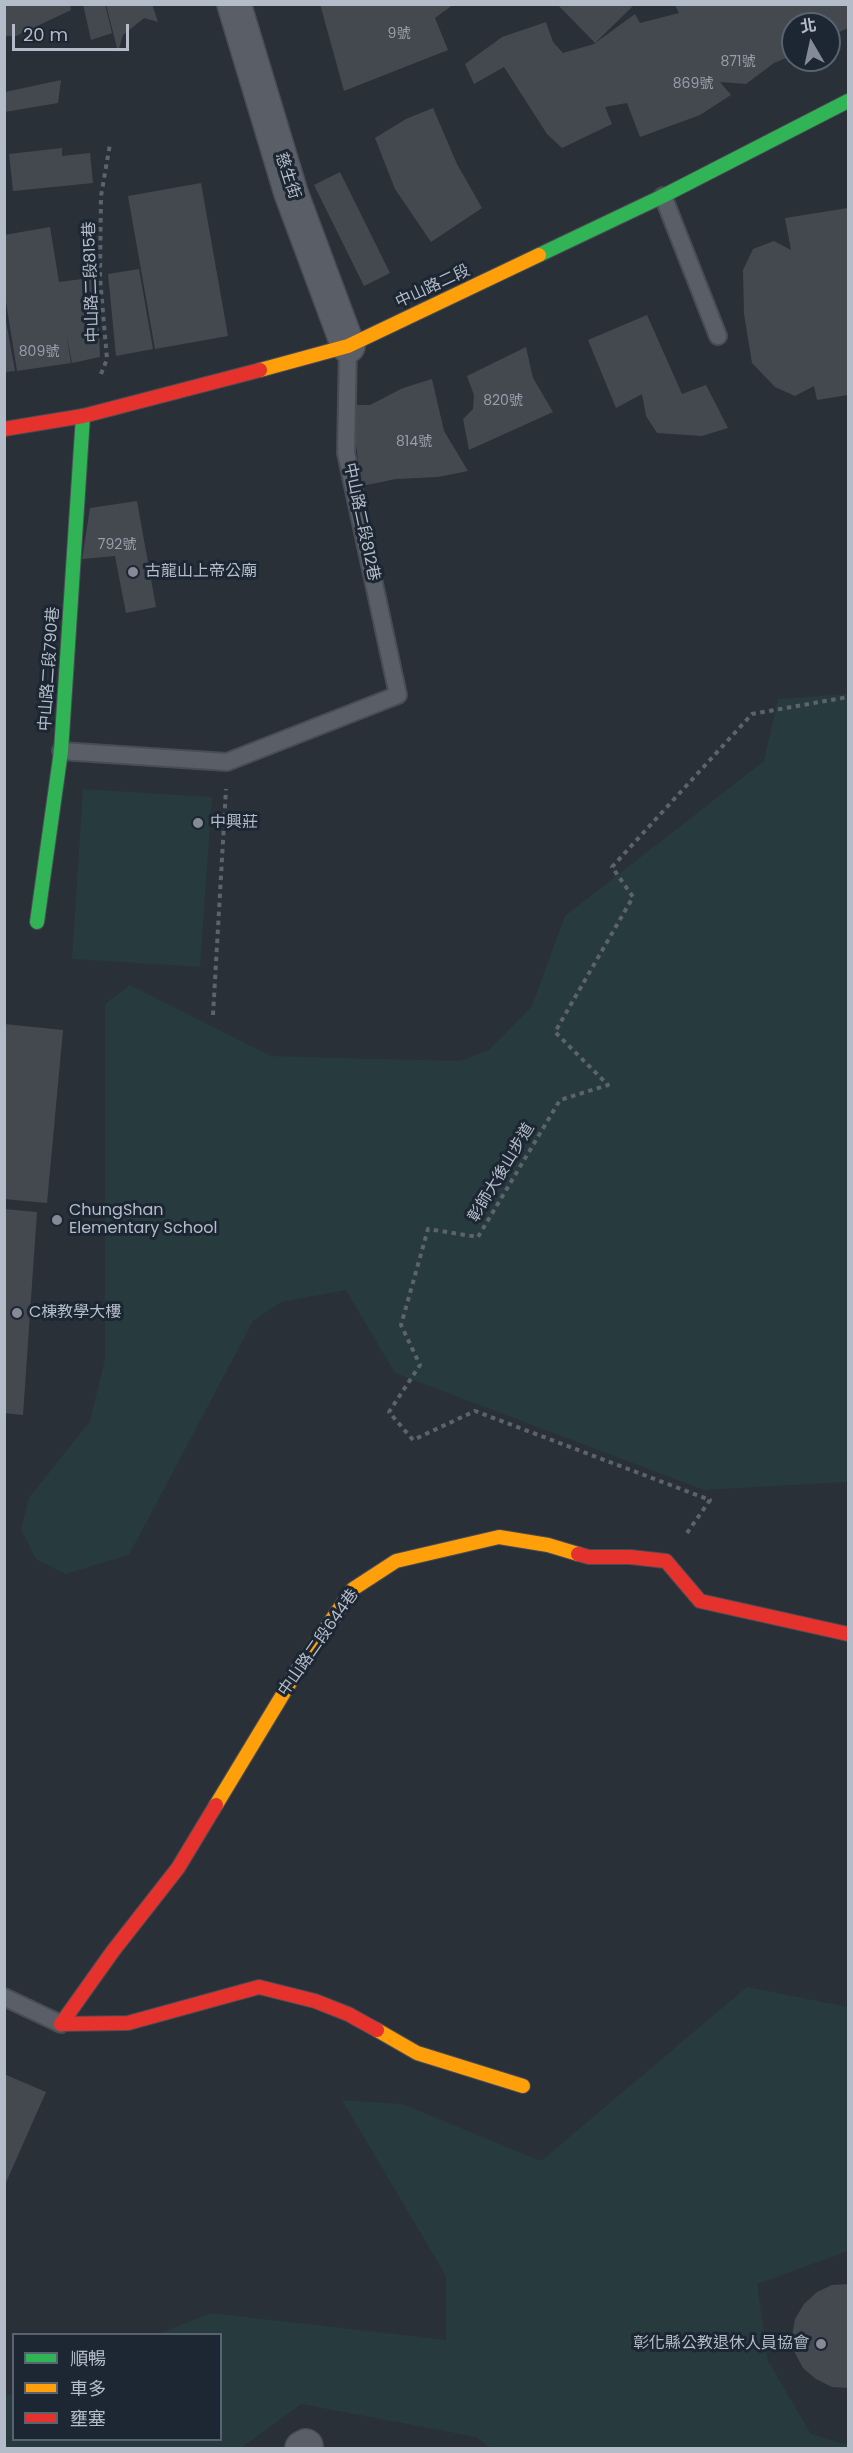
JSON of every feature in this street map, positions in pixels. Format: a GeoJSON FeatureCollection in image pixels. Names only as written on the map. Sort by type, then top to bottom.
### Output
{"type":"FeatureCollection","features":[{"type":"Feature","properties":{"kind":"street","name":"慈生街"},"geometry":{"type":"LineString","coordinates":[[234,4],[291,193],[348,346]]}},
{"type":"Feature","properties":{"kind":"street","name":"中山路二段"},"geometry":{"type":"LineString","coordinates":[[4,429],[83,416],[348,346],[663,196],[849,101]]}},
{"type":"Feature","properties":{"kind":"street","name":"中山路二段790巷"},"geometry":{"type":"LineString","coordinates":[[37,922],[61,751],[83,416]]}},
{"type":"Feature","properties":{"kind":"street","name":"中山路二段644巷"},"geometry":{"type":"LineString","coordinates":[[61,2024],[113,1951],[178,1868],[300,1666],[353,1589],[396,1561],[499,1537],[548,1545],[589,1557],[630,1557],[666,1562]]}},
{"type":"Feature","properties":{"kind":"street"},"geometry":{"type":"LineString","coordinates":[[666,1562],[700,1601],[849,1634]]}},
{"type":"Feature","properties":{"kind":"street"},"geometry":{"type":"LineString","coordinates":[[61,2024],[128,2023],[259,1987],[315,2001],[348,2014],[417,2053],[523,2086]]}},
{"type":"Feature","properties":{"kind":"lane"},"geometry":{"type":"LineString","coordinates":[[663,196],[718,336]]}},
{"type":"Feature","properties":{"kind":"lane","name":"中山路二段812巷"},"geometry":{"type":"LineString","coordinates":[[227,762],[398,695],[346,453],[348,346]]}},
{"type":"Feature","properties":{"kind":"lane"},"geometry":{"type":"LineString","coordinates":[[61,751],[227,762]]}},
{"type":"Feature","properties":{"kind":"lane"},"geometry":{"type":"LineString","coordinates":[[4,1997],[61,2024]]}},
{"type":"Feature","properties":{"kind":"path","name":"中山路二段815巷"},"geometry":{"type":"LineString","coordinates":[[83,416],[107,359],[100,266],[101,196],[110,144]]}},
{"type":"Feature","properties":{"kind":"path","name":"彰師大後山步道"},"geometry":{"type":"LineString","coordinates":[[666,1562],[710,1500],[475,1411],[413,1440],[389,1412],[420,1365],[401,1325],[428,1229],[478,1237],[560,1100],[608,1085],[555,1032],[633,897],[612,867],[752,714],[849,697]]}},
{"type":"Feature","properties":{"kind":"path"},"geometry":{"type":"LineString","coordinates":[[213,1015],[227,762]]}},
{"type":"Feature","properties":{"kind":"green space"},"geometry":{"type":"Polygon","coordinates":[[[848,694],[848,1482],[704,1490],[395,1373],[346,1290],[281,1302],[253,1321],[129,1555],[65,1574],[36,1559],[21,1529],[29,1498],[90,1421],[105,1359],[105,1004],[130,985],[271,1056],[460,1061],[489,1050],[532,1006],[565,916],[764,761],[778,699],[848,694]]]}},
{"type":"Feature","properties":{"kind":"green space"},"geometry":{"type":"Polygon","coordinates":[[[83,789],[212,797],[200,967],[72,959],[83,789]]]}},
{"type":"Feature","properties":{"kind":"green space"},"geometry":{"type":"Polygon","coordinates":[[[747,1987],[848,2007],[848,2251],[757,2284],[768,2361],[811,2434],[848,2445],[848,2448],[491,2448],[476,2437],[301,2404],[241,2448],[5,2448],[5,2397],[12,2394],[12,2441],[222,2441],[222,2333],[161,2333],[211,2313],[446,2340],[446,2276],[342,2100],[402,2104],[541,2161],[747,1987]]]}},
{"type":"Feature","properties":{"kind":"building"},"geometry":{"type":"Polygon","coordinates":[[[4,4],[70,4],[71,10],[16,36],[4,36],[4,4]]]}},
{"type":"Feature","properties":{"kind":"building"},"geometry":{"type":"Polygon","coordinates":[[[83,4],[105,4],[112,33],[91,40],[83,4]]]}},
{"type":"Feature","properties":{"kind":"building"},"geometry":{"type":"Polygon","coordinates":[[[106,4],[152,4],[158,22],[144,18],[123,35],[118,52],[106,4]]]}},
{"type":"Feature","properties":{"kind":"building"},"geometry":{"type":"Polygon","coordinates":[[[320,4],[454,4],[435,18],[448,50],[344,91],[320,4]]]}},
{"type":"Feature","properties":{"kind":"building"},"geometry":{"type":"Polygon","coordinates":[[[557,4],[635,4],[595,43],[557,4]]]}},
{"type":"Feature","properties":{"kind":"building"},"geometry":{"type":"Polygon","coordinates":[[[675,5],[848,5],[848,28],[841,31],[841,12],[781,12],[781,60],[746,84],[720,82],[731,95],[700,115],[640,137],[627,103],[605,107],[612,124],[562,148],[547,134],[504,67],[474,84],[465,64],[502,37],[546,22],[553,42],[563,53],[594,44],[635,14],[640,23],[679,13],[675,5]]]}},
{"type":"Feature","properties":{"kind":"building"},"geometry":{"type":"Polygon","coordinates":[[[61,80],[58,103],[5,112],[5,92],[61,80]]]}},
{"type":"Feature","properties":{"kind":"building"},"geometry":{"type":"Polygon","coordinates":[[[433,108],[457,164],[482,208],[431,242],[395,189],[375,138],[406,119],[433,108]]]}},
{"type":"Feature","properties":{"kind":"building"},"geometry":{"type":"Polygon","coordinates":[[[62,148],[62,156],[90,153],[93,183],[13,191],[9,154],[62,148]]]}},
{"type":"Feature","properties":{"kind":"building"},"geometry":{"type":"Polygon","coordinates":[[[340,172],[390,273],[364,286],[314,185],[340,172]]]}},
{"type":"Feature","properties":{"kind":"building"},"geometry":{"type":"Polygon","coordinates":[[[201,183],[228,336],[155,349],[128,196],[201,183]]]}},
{"type":"Feature","properties":{"kind":"building"},"geometry":{"type":"Polygon","coordinates":[[[848,208],[848,395],[817,400],[814,386],[795,396],[775,387],[752,363],[744,314],[743,270],[753,249],[774,241],[791,250],[785,218],[848,208]]]}},
{"type":"Feature","properties":{"kind":"building"},"geometry":{"type":"Polygon","coordinates":[[[50,227],[59,282],[97,277],[100,357],[72,363],[66,332],[71,363],[17,371],[4,290],[4,235],[50,227]]]}},
{"type":"Feature","properties":{"kind":"building"},"geometry":{"type":"Polygon","coordinates":[[[139,269],[153,349],[116,356],[108,274],[139,269]]]}},
{"type":"Feature","properties":{"kind":"building"},"geometry":{"type":"Polygon","coordinates":[[[4,310],[15,371],[4,372],[4,310]]]}},
{"type":"Feature","properties":{"kind":"building"},"geometry":{"type":"Polygon","coordinates":[[[647,315],[682,394],[706,385],[728,428],[702,436],[657,433],[646,416],[642,394],[616,408],[588,340],[647,315]]]}},
{"type":"Feature","properties":{"kind":"building"},"geometry":{"type":"Polygon","coordinates":[[[526,347],[533,378],[553,412],[469,450],[463,419],[473,409],[474,395],[467,376],[526,347]]]}},
{"type":"Feature","properties":{"kind":"building"},"geometry":{"type":"Polygon","coordinates":[[[432,379],[444,431],[468,471],[438,477],[396,479],[362,486],[350,405],[370,405],[403,388],[432,379]]]}},
{"type":"Feature","properties":{"kind":"building"},"geometry":{"type":"Polygon","coordinates":[[[137,501],[156,607],[126,613],[115,556],[82,559],[90,508],[137,501]]]}},
{"type":"Feature","properties":{"kind":"building"},"geometry":{"type":"Polygon","coordinates":[[[4,1024],[63,1030],[47,1203],[4,1199],[4,1024]]]}},
{"type":"Feature","properties":{"kind":"building","name":"C棟教學大樓"},"geometry":{"type":"Polygon","coordinates":[[[4,1209],[37,1212],[23,1415],[4,1413],[4,1209]]]}},
{"type":"Feature","properties":{"kind":"building"},"geometry":{"type":"Polygon","coordinates":[[[4,2074],[46,2092],[4,2187],[4,2074]]]}},
{"type":"Feature","properties":{"kind":"building","name":"彰化縣公教退休人員協會"},"geometry":{"type":"Polygon","coordinates":[[[848,2284],[848,2388],[832,2387],[816,2379],[803,2368],[795,2353],[792,2336],[795,2319],[804,2304],[817,2292],[832,2285],[848,2284]]]}},
{"type":"Feature","properties":{"kind":"traffic: fast"},"geometry":{"type":"LineString","coordinates":[[539,255],[663,196],[848,101]]}},
{"type":"Feature","properties":{"kind":"traffic: fast"},"geometry":{"type":"LineString","coordinates":[[37,922],[61,751],[83,416]]}},
{"type":"Feature","properties":{"kind":"traffic: slow"},"geometry":{"type":"LineString","coordinates":[[260,370],[348,346],[539,255]]}},
{"type":"Feature","properties":{"kind":"traffic: slow"},"geometry":{"type":"LineString","coordinates":[[216,1805],[300,1666],[353,1589],[396,1561],[499,1537],[548,1545],[578,1554]]}},
{"type":"Feature","properties":{"kind":"traffic: slow"},"geometry":{"type":"LineString","coordinates":[[377,2030],[417,2053],[523,2086]]}},
{"type":"Feature","properties":{"kind":"traffic: jam"},"geometry":{"type":"LineString","coordinates":[[4,429],[83,416],[260,370]]}},
{"type":"Feature","properties":{"kind":"traffic: jam"},"geometry":{"type":"LineString","coordinates":[[578,1554],[589,1557],[630,1557],[666,1561],[700,1601],[848,1634]]}},
{"type":"Feature","properties":{"kind":"traffic: jam"},"geometry":{"type":"LineString","coordinates":[[61,2024],[113,1951],[178,1868],[216,1805]]}},
{"type":"Feature","properties":{"kind":"traffic: jam"},"geometry":{"type":"LineString","coordinates":[[61,2024],[128,2023],[259,1987],[315,2001],[348,2014],[377,2030]]}},
{"type":"Feature","properties":{"kind":"place","name":"古龍山上帝公廟"},"geometry":{"type":"Point","coordinates":[133,572]}},
{"type":"Feature","properties":{"kind":"place","name":"中興莊"},"geometry":{"type":"Point","coordinates":[198,823]}},
{"type":"Feature","properties":{"kind":"place","name":"ChungShan Elementary School"},"geometry":{"type":"Point","coordinates":[57,1220]}},
{"type":"Feature","properties":{"kind":"place","name":"C棟教學大樓"},"geometry":{"type":"Point","coordinates":[17,1313]}},
{"type":"Feature","properties":{"kind":"place","name":"彰化縣公教退休人員協會"},"geometry":{"type":"Point","coordinates":[821,2344]}}]}
